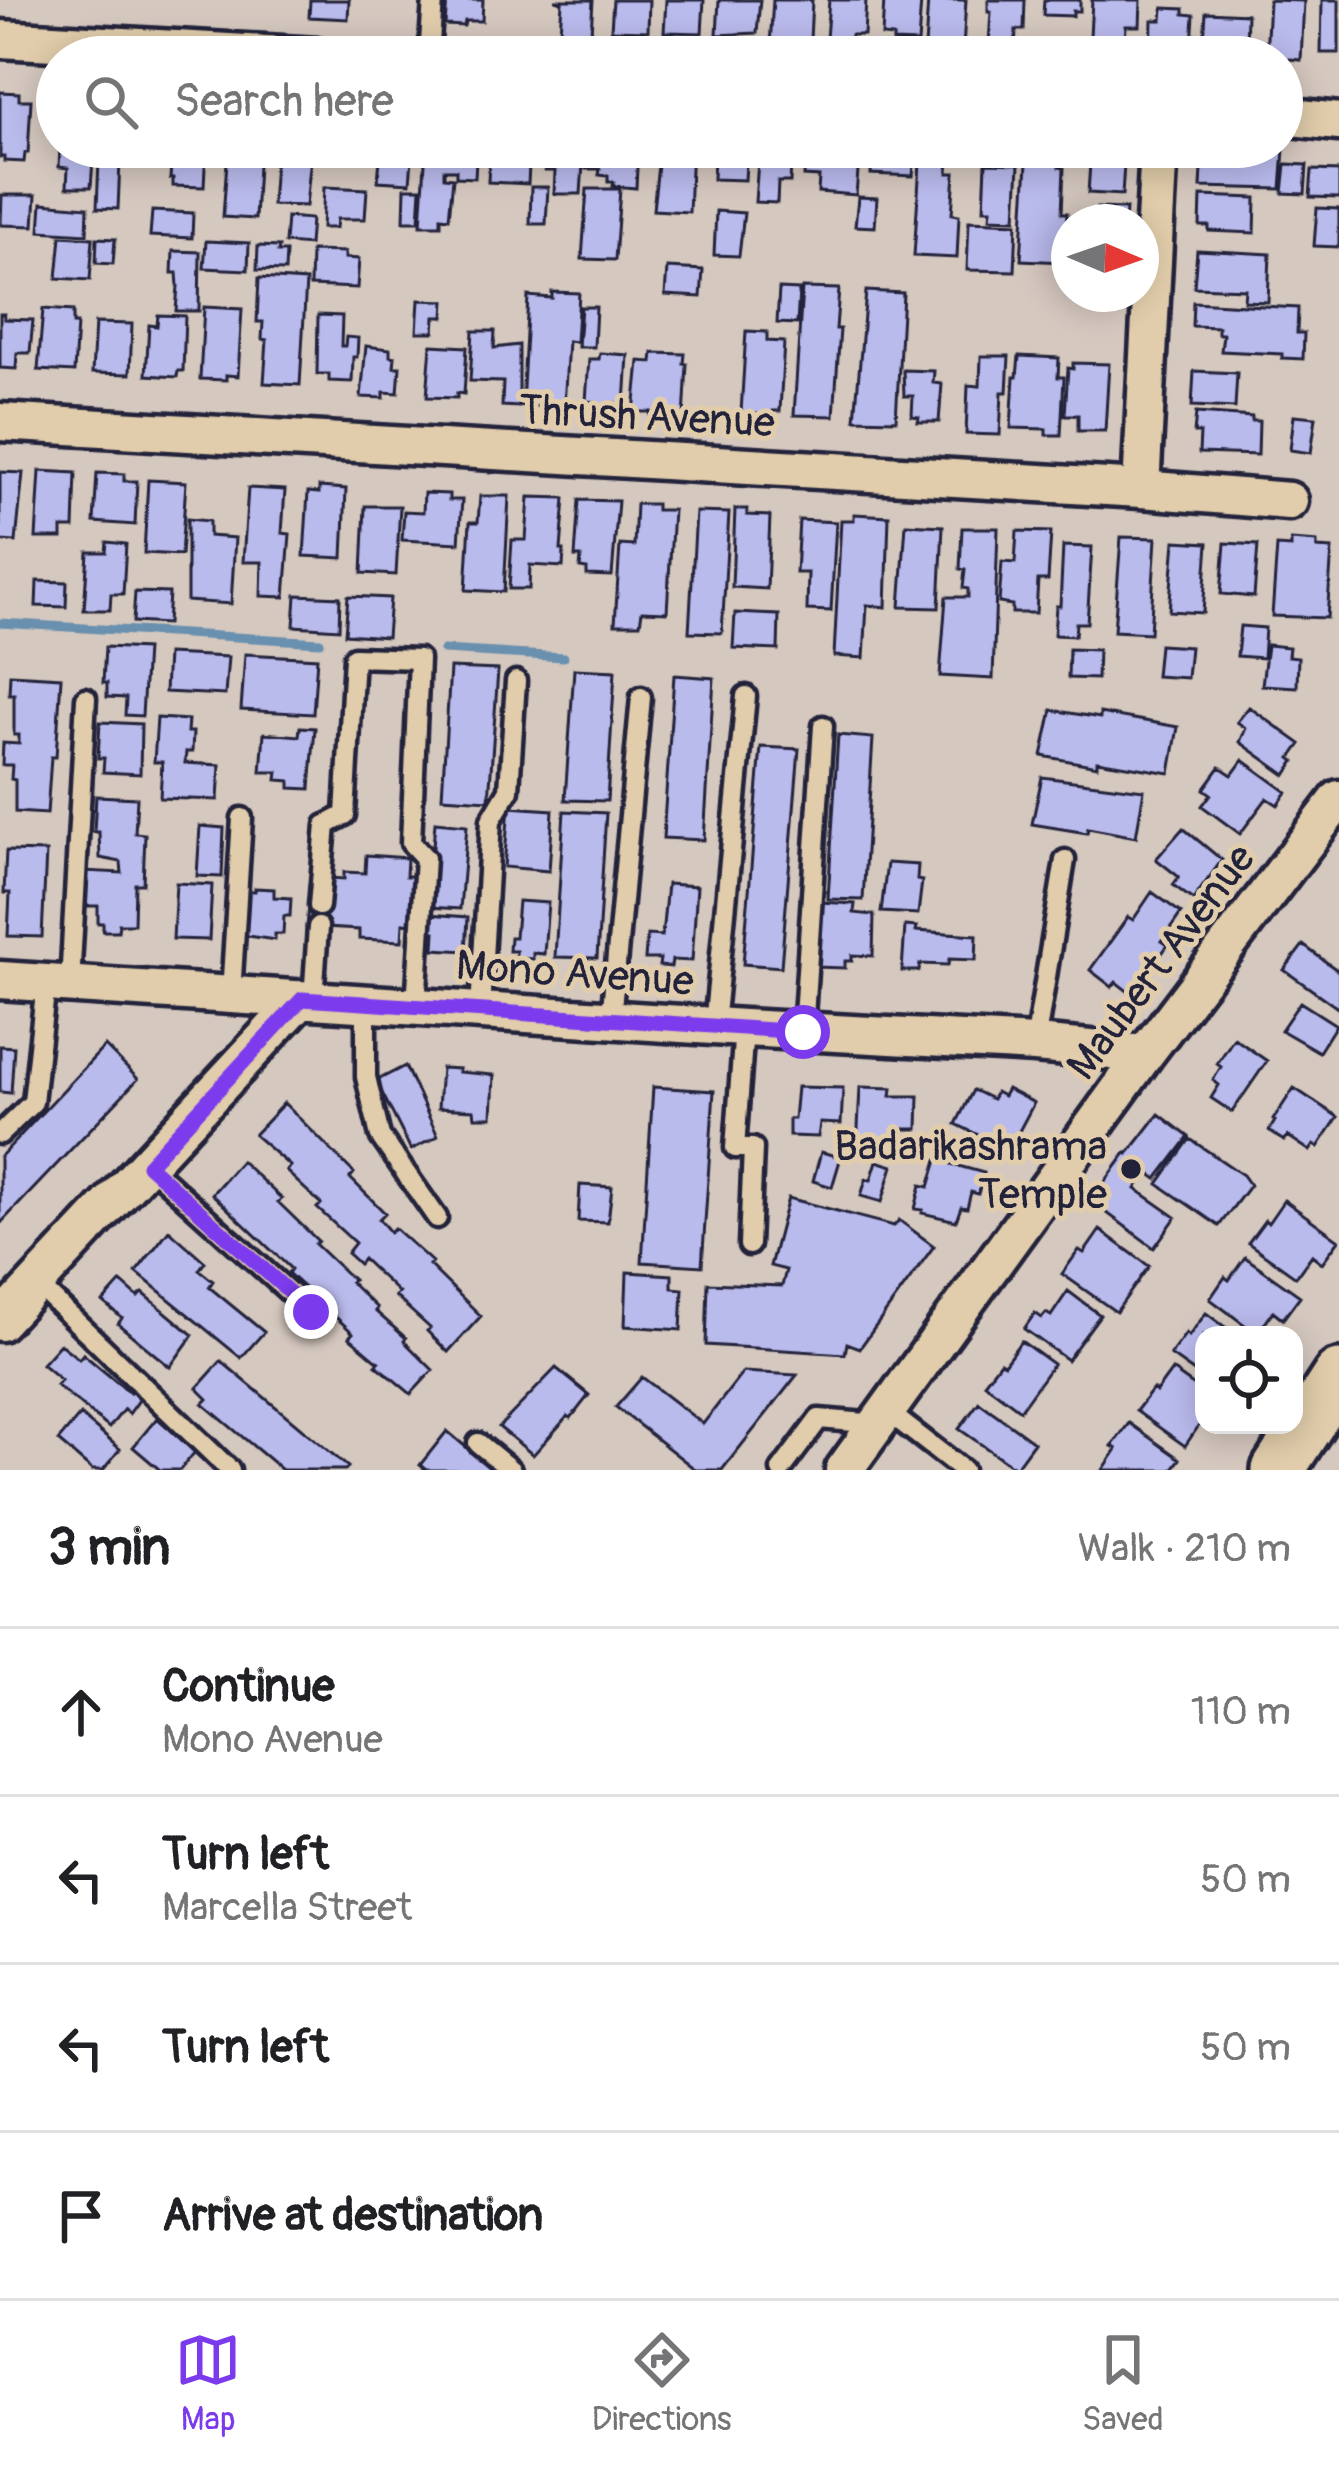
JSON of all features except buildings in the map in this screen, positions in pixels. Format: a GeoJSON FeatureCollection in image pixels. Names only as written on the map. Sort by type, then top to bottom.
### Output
{"type":"FeatureCollection","features":[{"type":"Feature","properties":{"kind":"street"},"geometry":{"type":"LineString","coordinates":[[0,39],[36,41]]}},
{"type":"Feature","properties":{"kind":"street"},"geometry":{"type":"LineString","coordinates":[[1303,118],[1339,122]]}},
{"type":"Feature","properties":{"kind":"street"},"geometry":{"type":"LineString","coordinates":[[1141,489],[1158,168]]}},
{"type":"Feature","properties":{"kind":"street","name":"Thrush Avenue"},"geometry":{"type":"LineString","coordinates":[[0,422],[1289,500]]}},
{"type":"Feature","properties":{"kind":"street","name":"Maubert Avenue"},"geometry":{"type":"LineString","coordinates":[[844,1470],[1145,1054],[1339,799]]}},
{"type":"Feature","properties":{"kind":"street","name":"Mono Avenue"},"geometry":{"type":"LineString","coordinates":[[0,980],[1145,1054]]}},
{"type":"Feature","properties":{"kind":"street"},"geometry":{"type":"LineString","coordinates":[[0,1322],[307,999]]}},
{"type":"Feature","properties":{"kind":"street"},"geometry":{"type":"LineString","coordinates":[[1278,1470],[1339,1376]]}},
{"type":"Feature","properties":{"kind":"lane"},"geometry":{"type":"LineString","coordinates":[[430,36],[433,0]]}},
{"type":"Feature","properties":{"kind":"lane"},"geometry":{"type":"LineString","coordinates":[[319,906],[326,825],[345,814],[354,657],[418,659],[411,843],[425,858],[416,1006]]}},
{"type":"Feature","properties":{"kind":"lane"},"geometry":{"type":"LineString","coordinates":[[480,1010],[491,820],[509,790],[516,681]]}},
{"type":"Feature","properties":{"kind":"lane"},"geometry":{"type":"LineString","coordinates":[[746,695],[729,1027],[735,1148],[753,1148],[749,1245]]}},
{"type":"Feature","properties":{"kind":"lane"},"geometry":{"type":"LineString","coordinates":[[611,1019],[641,697]]}},
{"type":"Feature","properties":{"kind":"lane"},"geometry":{"type":"LineString","coordinates":[[0,1134],[32,1102],[58,984],[86,698]]}},
{"type":"Feature","properties":{"kind":"lane"},"geometry":{"type":"LineString","coordinates":[[803,1032],[823,727]]}},
{"type":"Feature","properties":{"kind":"lane"},"geometry":{"type":"LineString","coordinates":[[231,994],[242,818]]}},
{"type":"Feature","properties":{"kind":"lane"},"geometry":{"type":"LineString","coordinates":[[1035,1044],[1065,860]]}},
{"type":"Feature","properties":{"kind":"lane"},"geometry":{"type":"LineString","coordinates":[[307,999],[318,928]]}},
{"type":"Feature","properties":{"kind":"lane"},"geometry":{"type":"LineString","coordinates":[[365,1003],[366,1077],[380,1136],[437,1218]]}},
{"type":"Feature","properties":{"kind":"lane"},"geometry":{"type":"LineString","coordinates":[[0,1110],[32,1102]]}},
{"type":"Feature","properties":{"kind":"lane"},"geometry":{"type":"LineString","coordinates":[[148,1165],[311,1312]]}},
{"type":"Feature","properties":{"kind":"lane"},"geometry":{"type":"LineString","coordinates":[[37,1283],[230,1470]]}},
{"type":"Feature","properties":{"kind":"lane"},"geometry":{"type":"LineString","coordinates":[[781,1470],[819,1419],[882,1417],[963,1470]]}},
{"type":"Feature","properties":{"kind":"lane"},"geometry":{"type":"LineString","coordinates":[[478,1443],[511,1470]]}},
{"type":"Feature","properties":{"kind":"waterway"},"geometry":{"type":"LineString","coordinates":[[0,623],[320,642]]}},
{"type":"Feature","properties":{"kind":"waterway"},"geometry":{"type":"LineString","coordinates":[[443,650],[564,657]]}},
{"type":"Feature","properties":{"kind":"place","name":"Badarikashrama Temple"},"geometry":{"type":"Point","coordinates":[1131,1169]}},
{"type":"Feature","properties":{"kind":"route"},"geometry":{"type":"LineString","coordinates":[[311,1312],[148,1165],[302,999],[803,1032]]}}]}
